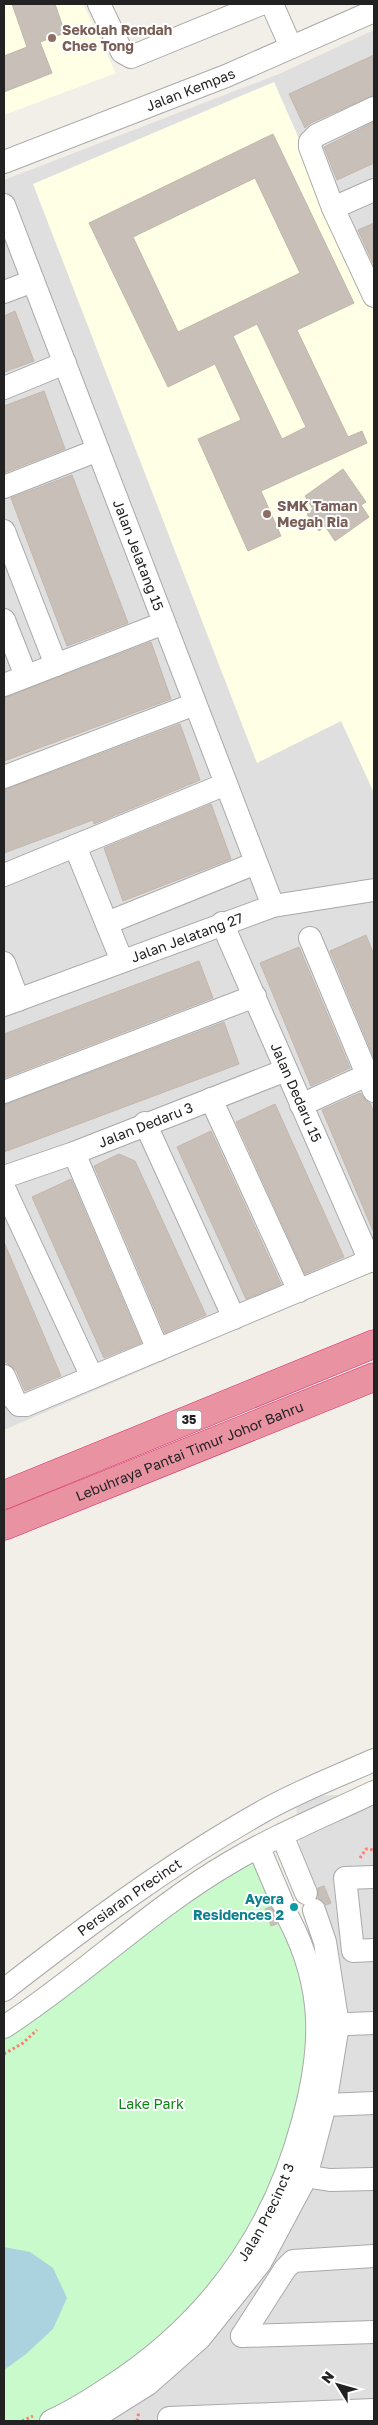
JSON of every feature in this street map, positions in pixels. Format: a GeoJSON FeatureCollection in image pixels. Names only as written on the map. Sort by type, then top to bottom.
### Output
{"type":"FeatureCollection","features":[{"type":"Feature","properties":{"kind":"highway","name":"Lebuhraya Pantai Timur Johor Bahru"},"geometry":{"type":"LineString","coordinates":[[4,1496],[374,1344]]}},
{"type":"Feature","properties":{"kind":"highway","name":"Lebuhraya Pantai Timur Johor Bahru"},"geometry":{"type":"LineString","coordinates":[[4,1526],[374,1377]]}},
{"type":"Feature","properties":{"kind":"street"},"geometry":{"type":"LineString","coordinates":[[99,4],[122,52],[131,56],[261,4]]}},
{"type":"Feature","properties":{"kind":"street"},"geometry":{"type":"LineString","coordinates":[[272,4],[292,47]]}},
{"type":"Feature","properties":{"kind":"street","name":"Jalan Kempas"},"geometry":{"type":"LineString","coordinates":[[4,162],[226,76],[374,11]]}},
{"type":"Feature","properties":{"kind":"street"},"geometry":{"type":"LineString","coordinates":[[371,283],[333,208],[310,151],[310,142],[317,135],[374,108]]}},
{"type":"Feature","properties":{"kind":"street"},"geometry":{"type":"LineString","coordinates":[[333,208],[374,190]]}},
{"type":"Feature","properties":{"kind":"street","name":"Jalan Jelatang 15"},"geometry":{"type":"LineString","coordinates":[[4,205],[273,906]]}},
{"type":"Feature","properties":{"kind":"street"},"geometry":{"type":"LineString","coordinates":[[4,292],[33,281]]}},
{"type":"Feature","properties":{"kind":"street"},"geometry":{"type":"LineString","coordinates":[[4,388],[65,363]]}},
{"type":"Feature","properties":{"kind":"street"},"geometry":{"type":"LineString","coordinates":[[4,487],[98,450]]}},
{"type":"Feature","properties":{"kind":"street"},"geometry":{"type":"LineString","coordinates":[[4,531],[56,665]]}},
{"type":"Feature","properties":{"kind":"street"},"geometry":{"type":"LineString","coordinates":[[4,620],[26,676]]}},
{"type":"Feature","properties":{"kind":"street"},"geometry":{"type":"LineString","coordinates":[[4,685],[164,623]]}},
{"type":"Feature","properties":{"kind":"street"},"geometry":{"type":"LineString","coordinates":[[4,777],[195,704]]}},
{"type":"Feature","properties":{"kind":"street"},"geometry":{"type":"LineString","coordinates":[[4,875],[226,784]]}},
{"type":"Feature","properties":{"kind":"street"},"geometry":{"type":"LineString","coordinates":[[75,846],[122,961]]}},
{"type":"Feature","properties":{"kind":"street"},"geometry":{"type":"LineString","coordinates":[[107,923],[256,863]]}},
{"type":"Feature","properties":{"kind":"street","name":"Jalan Jelatang 27"},"geometry":{"type":"LineString","coordinates":[[11,1002],[222,923],[273,906],[374,890]]}},
{"type":"Feature","properties":{"kind":"street","name":"Jalan Dedaru 15"},"geometry":{"type":"LineString","coordinates":[[222,923],[301,1105],[372,1260]]}},
{"type":"Feature","properties":{"kind":"street"},"geometry":{"type":"LineString","coordinates":[[301,1105],[372,1080],[310,938]]}},
{"type":"Feature","properties":{"kind":"street"},"geometry":{"type":"LineString","coordinates":[[4,963],[11,1002]]}},
{"type":"Feature","properties":{"kind":"street"},"geometry":{"type":"LineString","coordinates":[[4,1092],[255,996]]}},
{"type":"Feature","properties":{"kind":"street","name":"Jalan Dedaru 3"},"geometry":{"type":"LineString","coordinates":[[5,1177],[286,1070]]}},
{"type":"Feature","properties":{"kind":"street"},"geometry":{"type":"LineString","coordinates":[[211,1099],[299,1291]]}},
{"type":"Feature","properties":{"kind":"street"},"geometry":{"type":"LineString","coordinates":[[145,1123],[234,1318]]}},
{"type":"Feature","properties":{"kind":"street"},"geometry":{"type":"LineString","coordinates":[[74,1152],[158,1350]]}},
{"type":"Feature","properties":{"kind":"street"},"geometry":{"type":"LineString","coordinates":[[5,1177],[92,1377]]}},
{"type":"Feature","properties":{"kind":"street"},"geometry":{"type":"LineString","coordinates":[[4,1376],[14,1400],[19,1405],[26,1406],[372,1260]]}},
{"type":"Feature","properties":{"kind":"street","name":"Persiaran Precinct"},"geometry":{"type":"LineString","coordinates":[[4,1990],[135,1893],[262,1812],[374,1760]]}},
{"type":"Feature","properties":{"kind":"street","name":"Persiaran Precinct"},"geometry":{"type":"LineString","coordinates":[[4,2027],[161,1909],[231,1861],[374,1792]]}},
{"type":"Feature","properties":{"kind":"street","name":"Jalan Precinct 3"},"geometry":{"type":"LineString","coordinates":[[89,2421],[148,2384],[200,2338],[230,2304],[260,2263],[325,2105],[329,2025],[329,1963],[311,1904],[282,1835]]}},
{"type":"Feature","properties":{"kind":"street","name":"Jalan Precinct 3"},"geometry":{"type":"LineString","coordinates":[[259,1848],[310,1967],[329,2025],[312,2085],[297,2175]]}},
{"type":"Feature","properties":{"kind":"street"},"geometry":{"type":"LineString","coordinates":[[374,1877],[350,1871],[353,1951],[374,1950]]}},
{"type":"Feature","properties":{"kind":"street"},"geometry":{"type":"LineString","coordinates":[[288,1914],[311,1904]]}},
{"type":"Feature","properties":{"kind":"street"},"geometry":{"type":"LineString","coordinates":[[288,1914],[311,1904]]}},
{"type":"Feature","properties":{"kind":"street"},"geometry":{"type":"LineString","coordinates":[[329,2025],[374,2023]]}},
{"type":"Feature","properties":{"kind":"street"},"geometry":{"type":"LineString","coordinates":[[325,2105],[374,2103]]}},
{"type":"Feature","properties":{"kind":"street"},"geometry":{"type":"LineString","coordinates":[[297,2175],[330,2180],[374,2179]]}},
{"type":"Feature","properties":{"kind":"street"},"geometry":{"type":"LineString","coordinates":[[374,2256],[293,2261],[285,2269],[242,2336],[374,2332]]}},
{"type":"Feature","properties":{"kind":"street","name":"Jalan Precinct 3"},"geometry":{"type":"LineString","coordinates":[[45,2418],[111,2408]]}},
{"type":"Feature","properties":{"kind":"street"},"geometry":{"type":"LineString","coordinates":[[169,2421],[169,2418],[374,2410]]}},
{"type":"Feature","properties":{"kind":"path"},"geometry":{"type":"LineString","coordinates":[[350,1871],[366,1849],[374,1850]]}},
{"type":"Feature","properties":{"kind":"path"},"geometry":{"type":"LineString","coordinates":[[22,2421],[45,2418]]}},
{"type":"Feature","properties":{"kind":"shaded area","name":"Sekolah Rendah Chee Tong"},"geometry":{"type":"Polygon","coordinates":[[[4,4],[83,4],[116,73],[4,115],[4,4]]]}},
{"type":"Feature","properties":{"kind":"shaded area"},"geometry":{"type":"Polygon","coordinates":[[[374,30],[374,1270],[4,1430],[4,180],[279,74],[374,30]]]}},
{"type":"Feature","properties":{"kind":"shaded area","name":"SMK Taman Megah Ria"},"geometry":{"type":"Polygon","coordinates":[[[274,82],[374,308],[374,793],[341,721],[257,763],[33,184],[274,82]]]}},
{"type":"Feature","properties":{"kind":"shaded area"},"geometry":{"type":"Polygon","coordinates":[[[374,1794],[374,2421],[44,2421],[325,2106],[295,1796],[374,1794]]]}},
{"type":"Feature","properties":{"kind":"green space","name":"Lake Park"},"geometry":{"type":"Polygon","coordinates":[[[259,1848],[303,1949],[316,2068],[271,2209],[189,2326],[48,2421],[4,2421],[4,2024],[259,1848]]]}},
{"type":"Feature","properties":{"kind":"water"},"geometry":{"type":"Polygon","coordinates":[[[4,2247],[30,2252],[53,2268],[67,2298],[53,2329],[26,2354],[4,2370],[4,2247]]]}},
{"type":"Feature","properties":{"kind":"building"},"geometry":{"type":"Polygon","coordinates":[[[12,4],[55,4],[65,33],[40,42],[52,73],[4,92],[4,56],[27,47],[12,4]]]}},
{"type":"Feature","properties":{"kind":"building"},"geometry":{"type":"Polygon","coordinates":[[[374,55],[374,95],[311,123],[305,128],[289,94],[374,55]]]}},
{"type":"Feature","properties":{"kind":"building"},"geometry":{"type":"Polygon","coordinates":[[[374,122],[374,163],[337,180],[324,147],[374,122]]]}},
{"type":"Feature","properties":{"kind":"building"},"geometry":{"type":"Polygon","coordinates":[[[273,134],[354,303],[297,330],[348,437],[362,431],[367,443],[261,491],[281,536],[248,551],[198,439],[241,420],[215,364],[168,387],[89,223],[273,134]],[[255,178],[133,237],[178,332],[300,273],[255,178]],[[257,324],[233,336],[282,439],[306,427],[257,324]]]}},
{"type":"Feature","properties":{"kind":"building"},"geometry":{"type":"Polygon","coordinates":[[[374,223],[374,265],[358,230],[374,223]]]}},
{"type":"Feature","properties":{"kind":"building"},"geometry":{"type":"Polygon","coordinates":[[[15,311],[34,361],[4,372],[4,316],[15,311]]]}},
{"type":"Feature","properties":{"kind":"building"},"geometry":{"type":"Polygon","coordinates":[[[44,391],[65,449],[4,473],[4,406],[44,391]]]}},
{"type":"Feature","properties":{"kind":"building"},"geometry":{"type":"Polygon","coordinates":[[[343,469],[366,502],[361,505],[369,517],[335,541],[325,526],[319,531],[307,514],[313,509],[305,496],[343,469]]]}},
{"type":"Feature","properties":{"kind":"building"},"geometry":{"type":"Polygon","coordinates":[[[72,475],[128,623],[67,646],[11,498],[72,475]]]}},
{"type":"Feature","properties":{"kind":"building"},"geometry":{"type":"Polygon","coordinates":[[[151,642],[171,699],[4,761],[4,698],[151,642]]]}},
{"type":"Feature","properties":{"kind":"building"},"geometry":{"type":"Polygon","coordinates":[[[180,724],[200,780],[94,824],[93,820],[4,853],[4,790],[180,724]]]}},
{"type":"Feature","properties":{"kind":"building"},"geometry":{"type":"Polygon","coordinates":[[[211,804],[231,859],[123,901],[104,848],[211,804]]]}},
{"type":"Feature","properties":{"kind":"building"},"geometry":{"type":"Polygon","coordinates":[[[366,935],[374,955],[374,1058],[330,951],[366,935]]]}},
{"type":"Feature","properties":{"kind":"building"},"geometry":{"type":"Polygon","coordinates":[[[299,947],[350,1068],[311,1086],[260,963],[299,947]]]}},
{"type":"Feature","properties":{"kind":"building"},"geometry":{"type":"Polygon","coordinates":[[[199,961],[213,998],[4,1078],[4,1034],[199,961]]]}},
{"type":"Feature","properties":{"kind":"building"},"geometry":{"type":"Polygon","coordinates":[[[224,1022],[239,1064],[4,1152],[4,1105],[224,1022]]]}},
{"type":"Feature","properties":{"kind":"building"},"geometry":{"type":"Polygon","coordinates":[[[360,1093],[370,1103],[374,1113],[374,1233],[322,1110],[360,1093]]]}},
{"type":"Feature","properties":{"kind":"building"},"geometry":{"type":"Polygon","coordinates":[[[275,1104],[344,1257],[305,1274],[236,1122],[275,1104]]]}},
{"type":"Feature","properties":{"kind":"building"},"geometry":{"type":"Polygon","coordinates":[[[211,1131],[281,1284],[246,1299],[177,1147],[211,1131]]]}},
{"type":"Feature","properties":{"kind":"building"},"geometry":{"type":"Polygon","coordinates":[[[119,1154],[135,1161],[206,1315],[165,1333],[94,1166],[119,1154]]]}},
{"type":"Feature","properties":{"kind":"building"},"geometry":{"type":"Polygon","coordinates":[[[71,1179],[141,1343],[104,1358],[32,1197],[71,1179]]]}},
{"type":"Feature","properties":{"kind":"building"},"geometry":{"type":"Polygon","coordinates":[[[4,1242],[61,1376],[25,1391],[16,1370],[4,1361],[4,1242]]]}},
{"type":"Feature","properties":{"kind":"building"},"geometry":{"type":"Polygon","coordinates":[[[324,1886],[331,1903],[326,1905],[318,1898],[318,1888],[324,1886]]]}},
{"type":"Feature","properties":{"kind":"building"},"geometry":{"type":"Polygon","coordinates":[[[270,1907],[277,1914],[277,1924],[271,1926],[265,1909],[270,1907]]]}},
{"type":"Feature","properties":{"kind":"place","name":"Sekolah Rendah Chee Tong"},"geometry":{"type":"Point","coordinates":[52,38]}},
{"type":"Feature","properties":{"kind":"place","name":"SMK Taman Megah Ria"},"geometry":{"type":"Point","coordinates":[267,514]}},
{"type":"Feature","properties":{"kind":"place","name":"Ayera Residences 2"},"geometry":{"type":"Point","coordinates":[294,1907]}}]}
